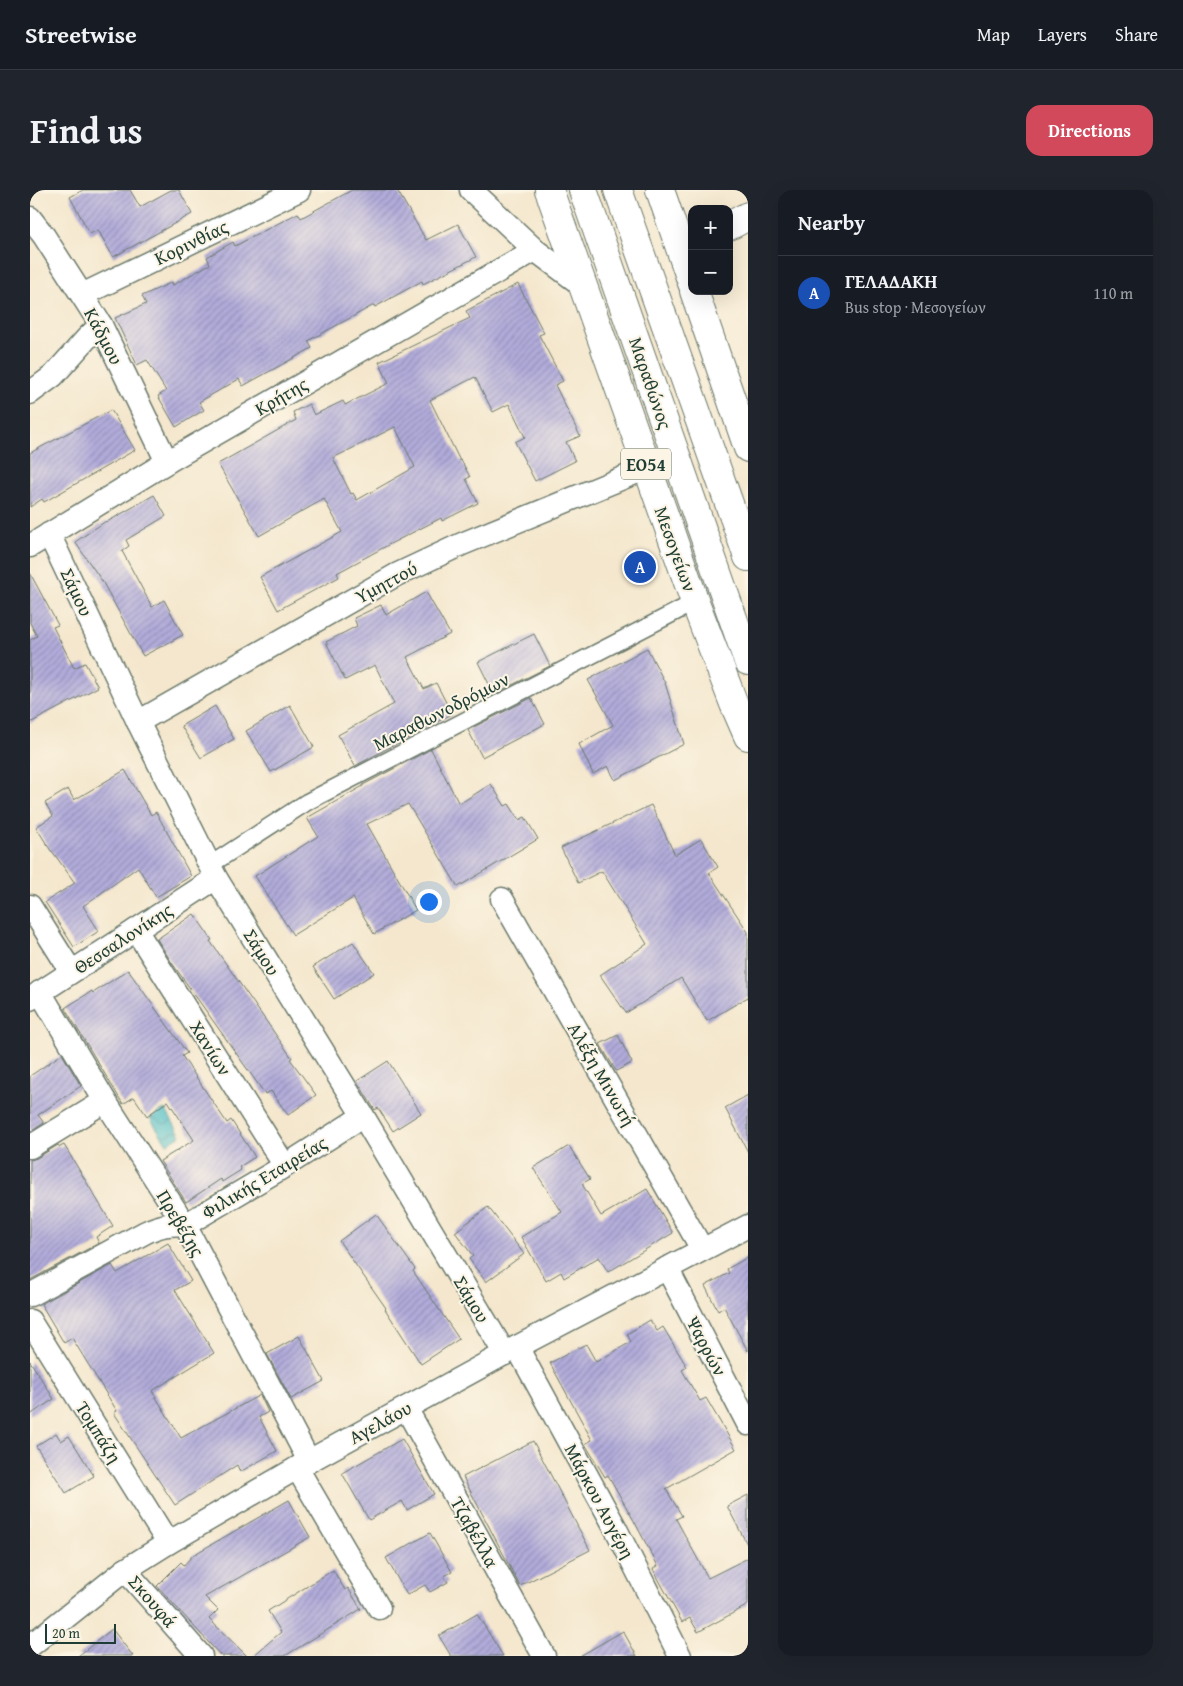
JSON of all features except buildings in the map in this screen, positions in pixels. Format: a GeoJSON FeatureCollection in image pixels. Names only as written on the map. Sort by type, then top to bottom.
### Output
{"type":"FeatureCollection","features":[{"type":"Feature","properties":{"kind":"main road","name":"Μεσογείων"},"geometry":{"type":"LineString","coordinates":[[549,190],[695,602],[748,736]]}},
{"type":"Feature","properties":{"kind":"main road","name":"Μαραθώνος"},"geometry":{"type":"LineString","coordinates":[[584,190],[748,661]]}},
{"type":"Feature","properties":{"kind":"main road","name":"Μαραθώνος"},"geometry":{"type":"LineString","coordinates":[[618,190],[748,557]]}},
{"type":"Feature","properties":{"kind":"main road"},"geometry":{"type":"LineString","coordinates":[[660,190],[686,248]]}},
{"type":"Feature","properties":{"kind":"main road"},"geometry":{"type":"LineString","coordinates":[[733,224],[748,216]]}},
{"type":"Feature","properties":{"kind":"main road"},"geometry":{"type":"LineString","coordinates":[[695,295],[748,448]]}},
{"type":"Feature","properties":{"kind":"street","name":"Κορινθίας"},"geometry":{"type":"LineString","coordinates":[[82,295],[299,190]]}},
{"type":"Feature","properties":{"kind":"street"},"geometry":{"type":"LineString","coordinates":[[471,190],[534,250],[583,286]]}},
{"type":"Feature","properties":{"kind":"street","name":"Κάδμου"},"geometry":{"type":"LineString","coordinates":[[30,218],[37,242],[82,295],[101,325],[167,462]]}},
{"type":"Feature","properties":{"kind":"street","name":"Κρήτης"},"geometry":{"type":"LineString","coordinates":[[30,546],[167,462],[534,250]]}},
{"type":"Feature","properties":{"kind":"street"},"geometry":{"type":"LineString","coordinates":[[30,393],[52,376],[101,325]]}},
{"type":"Feature","properties":{"kind":"street","name":"Υμηττού"},"geometry":{"type":"LineString","coordinates":[[138,722],[396,575],[462,544],[647,468]]}},
{"type":"Feature","properties":{"kind":"street","name":"Σάμου"},"geometry":{"type":"LineString","coordinates":[[50,534],[138,722],[213,871],[363,1116],[511,1350]]}},
{"type":"Feature","properties":{"kind":"street","name":"Μαραθωνοδρόμων"},"geometry":{"type":"LineString","coordinates":[[213,871],[307,802],[695,602]]}},
{"type":"Feature","properties":{"kind":"street","name":"Θεσσαλονίκης"},"geometry":{"type":"LineString","coordinates":[[35,996],[136,930],[213,871]]}},
{"type":"Feature","properties":{"kind":"street","name":"Αλέξη Μινωτή"},"geometry":{"type":"LineString","coordinates":[[502,900],[702,1249]]}},
{"type":"Feature","properties":{"kind":"street"},"geometry":{"type":"LineString","coordinates":[[30,906],[71,971]]}},
{"type":"Feature","properties":{"kind":"street","name":"Χανίων"},"geometry":{"type":"LineString","coordinates":[[136,930],[285,1166]]}},
{"type":"Feature","properties":{"kind":"street","name":"Πρεβέζης"},"geometry":{"type":"LineString","coordinates":[[35,996],[184,1225],[303,1464],[379,1608]]}},
{"type":"Feature","properties":{"kind":"street"},"geometry":{"type":"LineString","coordinates":[[30,1147],[105,1101]]}},
{"type":"Feature","properties":{"kind":"street","name":"Φιλικής Εταιρείας"},"geometry":{"type":"LineString","coordinates":[[30,1295],[146,1232],[174,1223],[184,1225],[285,1166],[363,1116]]}},
{"type":"Feature","properties":{"kind":"street","name":"Αγελάου"},"geometry":{"type":"LineString","coordinates":[[30,1646],[125,1570],[303,1464],[511,1350],[748,1226]]}},
{"type":"Feature","properties":{"kind":"street","name":"Ψαρρών"},"geometry":{"type":"LineString","coordinates":[[667,1268],[748,1424]]}},
{"type":"Feature","properties":{"kind":"street","name":"Τομπάζη"},"geometry":{"type":"LineString","coordinates":[[30,1321],[168,1543]]}},
{"type":"Feature","properties":{"kind":"street","name":"Μάρκου Αυγέρη"},"geometry":{"type":"LineString","coordinates":[[511,1350],[615,1527],[680,1656]]}},
{"type":"Feature","properties":{"kind":"street","name":"Τζαβέλλα"},"geometry":{"type":"LineString","coordinates":[[406,1408],[544,1656]]}},
{"type":"Feature","properties":{"kind":"street","name":"Σκουφά"},"geometry":{"type":"LineString","coordinates":[[125,1570],[201,1656]]}},
{"type":"Feature","properties":{"kind":"water"},"geometry":{"type":"Polygon","coordinates":[[[165,1109],[181,1135],[167,1144],[150,1118],[165,1109]]]}},
{"type":"Feature","properties":{"kind":"place","name":"ΓΕΛΑΔΑΚΗ"},"geometry":{"type":"Point","coordinates":[640,567]}}]}
